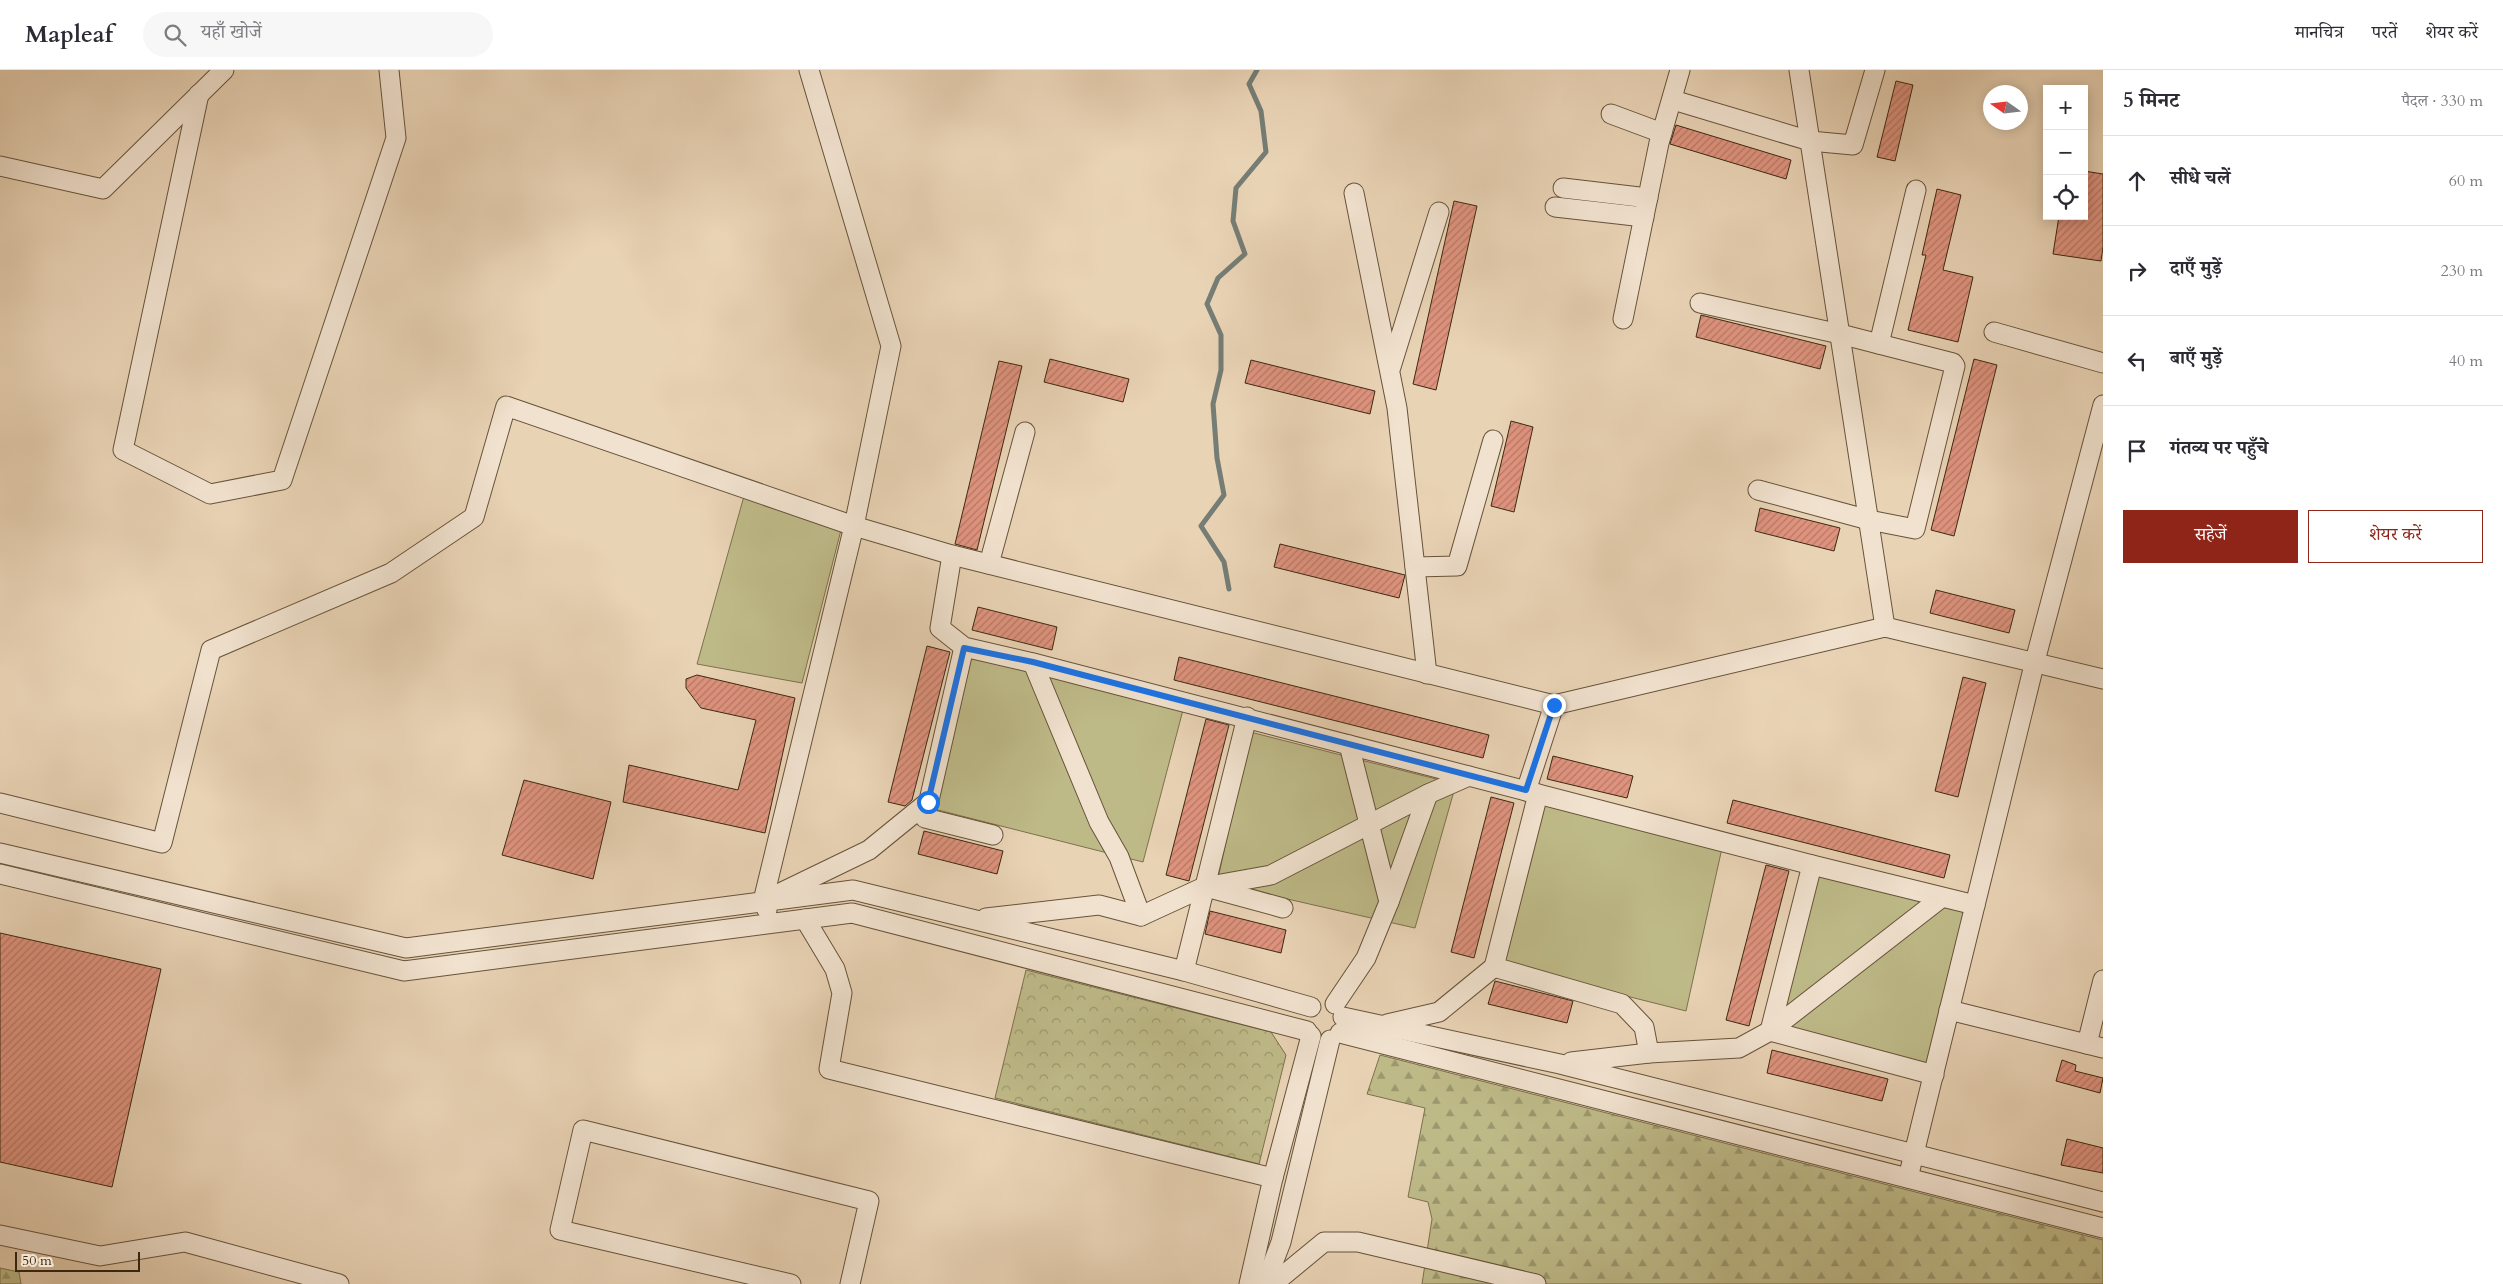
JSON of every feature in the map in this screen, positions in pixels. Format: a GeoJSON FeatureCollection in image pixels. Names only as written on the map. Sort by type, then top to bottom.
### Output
{"type":"FeatureCollection","features":[{"type":"Feature","properties":{"kind":"street"},"geometry":{"type":"LineString","coordinates":[[0,166],[103,189],[224,70]]}},
{"type":"Feature","properties":{"kind":"street"},"geometry":{"type":"LineString","coordinates":[[199,94],[123,450],[210,494],[282,480],[396,138],[389,70]]}},
{"type":"Feature","properties":{"kind":"street"},"geometry":{"type":"LineString","coordinates":[[772,923],[763,901],[854,526],[891,346],[809,70]]}},
{"type":"Feature","properties":{"kind":"street"},"geometry":{"type":"LineString","coordinates":[[1623,318],[1662,133],[1680,70]]}},
{"type":"Feature","properties":{"kind":"street"},"geometry":{"type":"LineString","coordinates":[[1799,70],[1870,520],[1885,627]]}},
{"type":"Feature","properties":{"kind":"street"},"geometry":{"type":"LineString","coordinates":[[1672,100],[1810,141],[1853,145],[1875,70]]}},
{"type":"Feature","properties":{"kind":"street"},"geometry":{"type":"LineString","coordinates":[[1611,114],[1662,133]]}},
{"type":"Feature","properties":{"kind":"street"},"geometry":{"type":"LineString","coordinates":[[1563,188],[1648,198]]}},
{"type":"Feature","properties":{"kind":"street"},"geometry":{"type":"LineString","coordinates":[[1879,344],[1916,190]]}},
{"type":"Feature","properties":{"kind":"street"},"geometry":{"type":"LineString","coordinates":[[1354,193],[1397,408],[1427,674]]}},
{"type":"Feature","properties":{"kind":"street"},"geometry":{"type":"LineString","coordinates":[[1556,207],[1644,217]]}},
{"type":"Feature","properties":{"kind":"street"},"geometry":{"type":"LineString","coordinates":[[1390,371],[1439,212]]}},
{"type":"Feature","properties":{"kind":"street"},"geometry":{"type":"LineString","coordinates":[[1700,302],[1840,334],[1954,363],[1956,369],[1915,529],[1870,520],[1758,490]]}},
{"type":"Feature","properties":{"kind":"street"},"geometry":{"type":"LineString","coordinates":[[1994,332],[2103,363]]}},
{"type":"Feature","properties":{"kind":"street"},"geometry":{"type":"LineString","coordinates":[[1908,1178],[2035,661],[2099,439],[2103,405]]}},
{"type":"Feature","properties":{"kind":"street"},"geometry":{"type":"LineString","coordinates":[[0,803],[162,843],[210,650],[391,573],[474,517],[506,406],[854,526],[952,555],[1554,705],[1885,627],[2035,661],[2103,679]]}},
{"type":"Feature","properties":{"kind":"street"},"geometry":{"type":"LineString","coordinates":[[989,564],[1025,432]]}},
{"type":"Feature","properties":{"kind":"street"},"geometry":{"type":"LineString","coordinates":[[1415,567],[1457,566],[1493,440]]}},
{"type":"Feature","properties":{"kind":"street"},"geometry":{"type":"LineString","coordinates":[[952,555],[940,628],[964,648],[1033,662],[1216,712],[1247,717],[1812,865],[1975,905]]}},
{"type":"Feature","properties":{"kind":"street"},"geometry":{"type":"LineString","coordinates":[[964,648],[924,818],[992,835]]}},
{"type":"Feature","properties":{"kind":"street"},"geometry":{"type":"LineString","coordinates":[[1033,662],[1099,822],[1119,857],[1141,916]]}},
{"type":"Feature","properties":{"kind":"street"},"geometry":{"type":"LineString","coordinates":[[1381,1025],[1439,1012],[1494,968],[1532,792],[1554,705]]}},
{"type":"Feature","properties":{"kind":"street"},"geometry":{"type":"LineString","coordinates":[[1184,971],[1247,717]]}},
{"type":"Feature","properties":{"kind":"street"},"geometry":{"type":"LineString","coordinates":[[1349,745],[1389,902]]}},
{"type":"Feature","properties":{"kind":"street"},"geometry":{"type":"LineString","coordinates":[[973,920],[1099,905],[1141,916],[1204,886],[1271,875],[1428,794],[1469,776]]}},
{"type":"Feature","properties":{"kind":"street"},"geometry":{"type":"LineString","coordinates":[[1265,1284],[1281,1242],[1337,1024],[1389,902],[1428,794]]}},
{"type":"Feature","properties":{"kind":"street"},"geometry":{"type":"LineString","coordinates":[[763,901],[869,850],[928,802]]}},
{"type":"Feature","properties":{"kind":"street"},"geometry":{"type":"LineString","coordinates":[[0,853],[406,948],[853,890],[1184,971],[1310,1007],[1322,1002],[1337,1024],[1908,1178],[2103,1228]]}},
{"type":"Feature","properties":{"kind":"street"},"geometry":{"type":"LineString","coordinates":[[1770,1031],[1812,865]]}},
{"type":"Feature","properties":{"kind":"street"},"geometry":{"type":"LineString","coordinates":[[0,874],[404,971],[852,913],[1309,1034],[1323,1042],[1337,1024]]}},
{"type":"Feature","properties":{"kind":"street"},"geometry":{"type":"LineString","coordinates":[[1204,886],[1283,908]]}},
{"type":"Feature","properties":{"kind":"street"},"geometry":{"type":"LineString","coordinates":[[1560,1064],[1649,1053],[1739,1048],[1770,1031],[1941,898]]}},
{"type":"Feature","properties":{"kind":"street"},"geometry":{"type":"LineString","coordinates":[[805,919],[835,969],[842,993],[829,1069],[1273,1178]]}},
{"type":"Feature","properties":{"kind":"street"},"geometry":{"type":"LineString","coordinates":[[1148,990],[1155,964]]}},
{"type":"Feature","properties":{"kind":"street"},"geometry":{"type":"LineString","coordinates":[[1494,968],[1622,1004],[1644,1027],[1649,1053]]}},
{"type":"Feature","properties":{"kind":"street"},"geometry":{"type":"LineString","coordinates":[[1949,1010],[2095,1046],[2103,980]]}},
{"type":"Feature","properties":{"kind":"street"},"geometry":{"type":"LineString","coordinates":[[1249,1284],[1309,1034],[1304,1018],[1310,1007]]}},
{"type":"Feature","properties":{"kind":"street"},"geometry":{"type":"LineString","coordinates":[[1337,1024],[1381,1025],[1560,1064],[2103,1202]]}},
{"type":"Feature","properties":{"kind":"street"},"geometry":{"type":"LineString","coordinates":[[1770,1031],[1934,1075]]}},
{"type":"Feature","properties":{"kind":"street"},"geometry":{"type":"LineString","coordinates":[[791,1284],[560,1230],[582,1130],[869,1201],[850,1284]]}},
{"type":"Feature","properties":{"kind":"street"},"geometry":{"type":"LineString","coordinates":[[0,1235],[100,1256],[185,1242],[339,1284]]}},
{"type":"Feature","properties":{"kind":"street"},"geometry":{"type":"LineString","coordinates":[[1273,1284],[1324,1242],[1358,1242],[1536,1284]]}},
{"type":"Feature","properties":{"kind":"green space"},"geometry":{"type":"Polygon","coordinates":[[[744,496],[841,530],[802,683],[697,664],[744,496]]]}},
{"type":"Feature","properties":{"kind":"green space"},"geometry":{"type":"Polygon","coordinates":[[[970,656],[1183,710],[1143,862],[934,809],[970,656]]]}},
{"type":"Feature","properties":{"kind":"green space"},"geometry":{"type":"Polygon","coordinates":[[[1250,732],[1456,784],[1415,928],[1217,883],[1250,732]]]}},
{"type":"Feature","properties":{"kind":"green space"},"geometry":{"type":"Polygon","coordinates":[[[1540,804],[1722,848],[1686,1011],[1503,965],[1540,804]]]}},
{"type":"Feature","properties":{"kind":"green space"},"geometry":{"type":"Polygon","coordinates":[[[1812,872],[1966,910],[1927,1066],[1777,1027],[1812,872]]]}},
{"type":"Feature","properties":{"kind":"green space"},"geometry":{"type":"Polygon","coordinates":[[[1026,970],[1271,1032],[1286,1055],[1259,1164],[995,1098],[1026,970]]]}},
{"type":"Feature","properties":{"kind":"green space"},"geometry":{"type":"Polygon","coordinates":[[[1380,1055],[2103,1240],[2103,1284],[1422,1284],[1432,1219],[1428,1202],[1408,1197],[1425,1108],[1367,1094],[1380,1055]]]}},
{"type":"Feature","properties":{"kind":"green space"},"geometry":{"type":"Polygon","coordinates":[[[0,1268],[19,1272],[21,1284],[0,1284],[0,1268]]]}},
{"type":"Feature","properties":{"kind":"building"},"geometry":{"type":"Polygon","coordinates":[[[1896,81],[1913,85],[1895,161],[1877,157],[1896,81]]]}},
{"type":"Feature","properties":{"kind":"building"},"geometry":{"type":"Polygon","coordinates":[[[1676,125],[1791,160],[1786,179],[1670,144],[1676,125]]]}},
{"type":"Feature","properties":{"kind":"building"},"geometry":{"type":"Polygon","coordinates":[[[2088,172],[2103,174],[2103,247],[2101,261],[2053,254],[2058,220],[2088,220],[2088,172]]]}},
{"type":"Feature","properties":{"kind":"building"},"geometry":{"type":"Polygon","coordinates":[[[1937,189],[1961,195],[1943,270],[1973,277],[1958,342],[1908,330],[1926,255],[1922,255],[1937,189]]]}},
{"type":"Feature","properties":{"kind":"building"},"geometry":{"type":"Polygon","coordinates":[[[1454,201],[1477,206],[1436,390],[1413,384],[1454,201]]]}},
{"type":"Feature","properties":{"kind":"building"},"geometry":{"type":"Polygon","coordinates":[[[1701,315],[1826,346],[1820,369],[1696,337],[1701,315]]]}},
{"type":"Feature","properties":{"kind":"building"},"geometry":{"type":"Polygon","coordinates":[[[1050,359],[1129,379],[1123,402],[1044,382],[1050,359]]]}},
{"type":"Feature","properties":{"kind":"building"},"geometry":{"type":"Polygon","coordinates":[[[1974,359],[1997,365],[1954,536],[1931,530],[1974,359]]]}},
{"type":"Feature","properties":{"kind":"building"},"geometry":{"type":"Polygon","coordinates":[[[1251,360],[1375,391],[1370,414],[1245,383],[1251,360]]]}},
{"type":"Feature","properties":{"kind":"building"},"geometry":{"type":"Polygon","coordinates":[[[999,361],[1022,366],[977,550],[955,544],[999,361]]]}},
{"type":"Feature","properties":{"kind":"building"},"geometry":{"type":"Polygon","coordinates":[[[1511,421],[1533,427],[1514,512],[1491,506],[1511,421]]]}},
{"type":"Feature","properties":{"kind":"building"},"geometry":{"type":"Polygon","coordinates":[[[1760,508],[1840,528],[1834,551],[1755,531],[1760,508]]]}},
{"type":"Feature","properties":{"kind":"building"},"geometry":{"type":"Polygon","coordinates":[[[1280,544],[1405,575],[1399,598],[1274,567],[1280,544]]]}},
{"type":"Feature","properties":{"kind":"building"},"geometry":{"type":"Polygon","coordinates":[[[1936,590],[2015,610],[2009,633],[1930,613],[1936,590]]]}},
{"type":"Feature","properties":{"kind":"building"},"geometry":{"type":"Polygon","coordinates":[[[978,607],[1057,627],[1052,650],[972,630],[978,607]]]}},
{"type":"Feature","properties":{"kind":"building"},"geometry":{"type":"Polygon","coordinates":[[[927,646],[950,652],[912,800],[905,806],[888,802],[927,646]]]}},
{"type":"Feature","properties":{"kind":"building"},"geometry":{"type":"Polygon","coordinates":[[[1179,657],[1489,735],[1483,758],[1174,680],[1179,657]]]}},
{"type":"Feature","properties":{"kind":"building"},"geometry":{"type":"Polygon","coordinates":[[[697,675],[795,698],[765,833],[623,802],[629,765],[738,790],[756,720],[701,708],[686,688],[686,679],[697,675]]]}},
{"type":"Feature","properties":{"kind":"building"},"geometry":{"type":"Polygon","coordinates":[[[1963,677],[1986,683],[1958,797],[1935,791],[1963,677]]]}},
{"type":"Feature","properties":{"kind":"building"},"geometry":{"type":"Polygon","coordinates":[[[1206,719],[1229,725],[1189,881],[1166,875],[1206,719]]]}},
{"type":"Feature","properties":{"kind":"building"},"geometry":{"type":"Polygon","coordinates":[[[1553,756],[1633,776],[1627,798],[1547,779],[1553,756]]]}},
{"type":"Feature","properties":{"kind":"building"},"geometry":{"type":"Polygon","coordinates":[[[524,780],[611,802],[593,879],[502,855],[524,780]]]}},
{"type":"Feature","properties":{"kind":"building"},"geometry":{"type":"Polygon","coordinates":[[[1491,797],[1514,803],[1474,958],[1451,952],[1491,797]]]}},
{"type":"Feature","properties":{"kind":"building"},"geometry":{"type":"Polygon","coordinates":[[[1733,800],[1950,855],[1944,878],[1727,823],[1733,800]]]}},
{"type":"Feature","properties":{"kind":"building"},"geometry":{"type":"Polygon","coordinates":[[[924,831],[1003,851],[997,874],[918,854],[924,831]]]}},
{"type":"Feature","properties":{"kind":"building"},"geometry":{"type":"Polygon","coordinates":[[[1766,865],[1789,871],[1749,1026],[1726,1020],[1766,865]]]}},
{"type":"Feature","properties":{"kind":"building"},"geometry":{"type":"Polygon","coordinates":[[[1210,911],[1286,930],[1281,953],[1205,934],[1210,911]]]}},
{"type":"Feature","properties":{"kind":"building"},"geometry":{"type":"Polygon","coordinates":[[[0,933],[161,969],[112,1187],[0,1162],[0,933]]]}},
{"type":"Feature","properties":{"kind":"building"},"geometry":{"type":"Polygon","coordinates":[[[1495,981],[1573,1001],[1567,1023],[1488,1004],[1495,981]]]}},
{"type":"Feature","properties":{"kind":"building"},"geometry":{"type":"Polygon","coordinates":[[[1772,1050],[1888,1079],[1882,1101],[1767,1073],[1772,1050]]]}},
{"type":"Feature","properties":{"kind":"building"},"geometry":{"type":"Polygon","coordinates":[[[2062,1060],[2076,1065],[2075,1071],[2103,1078],[2100,1093],[2056,1081],[2062,1060]]]}},
{"type":"Feature","properties":{"kind":"building"},"geometry":{"type":"Polygon","coordinates":[[[2067,1139],[2103,1148],[2103,1173],[2061,1165],[2067,1139]]]}},
{"type":"Feature","properties":{"kind":"waterway"},"geometry":{"type":"LineString","coordinates":[[1229,589],[1224,562],[1201,526],[1224,495],[1217,458],[1213,404],[1221,370],[1221,335],[1207,304],[1218,278],[1245,254],[1233,221],[1236,188],[1266,152],[1261,111],[1249,84],[1257,70]]}},
{"type":"Feature","properties":{"kind":"route"},"geometry":{"type":"LineString","coordinates":[[928,802],[964,648],[1033,662],[1216,712],[1247,717],[1526,790],[1554,705]]}}]}
